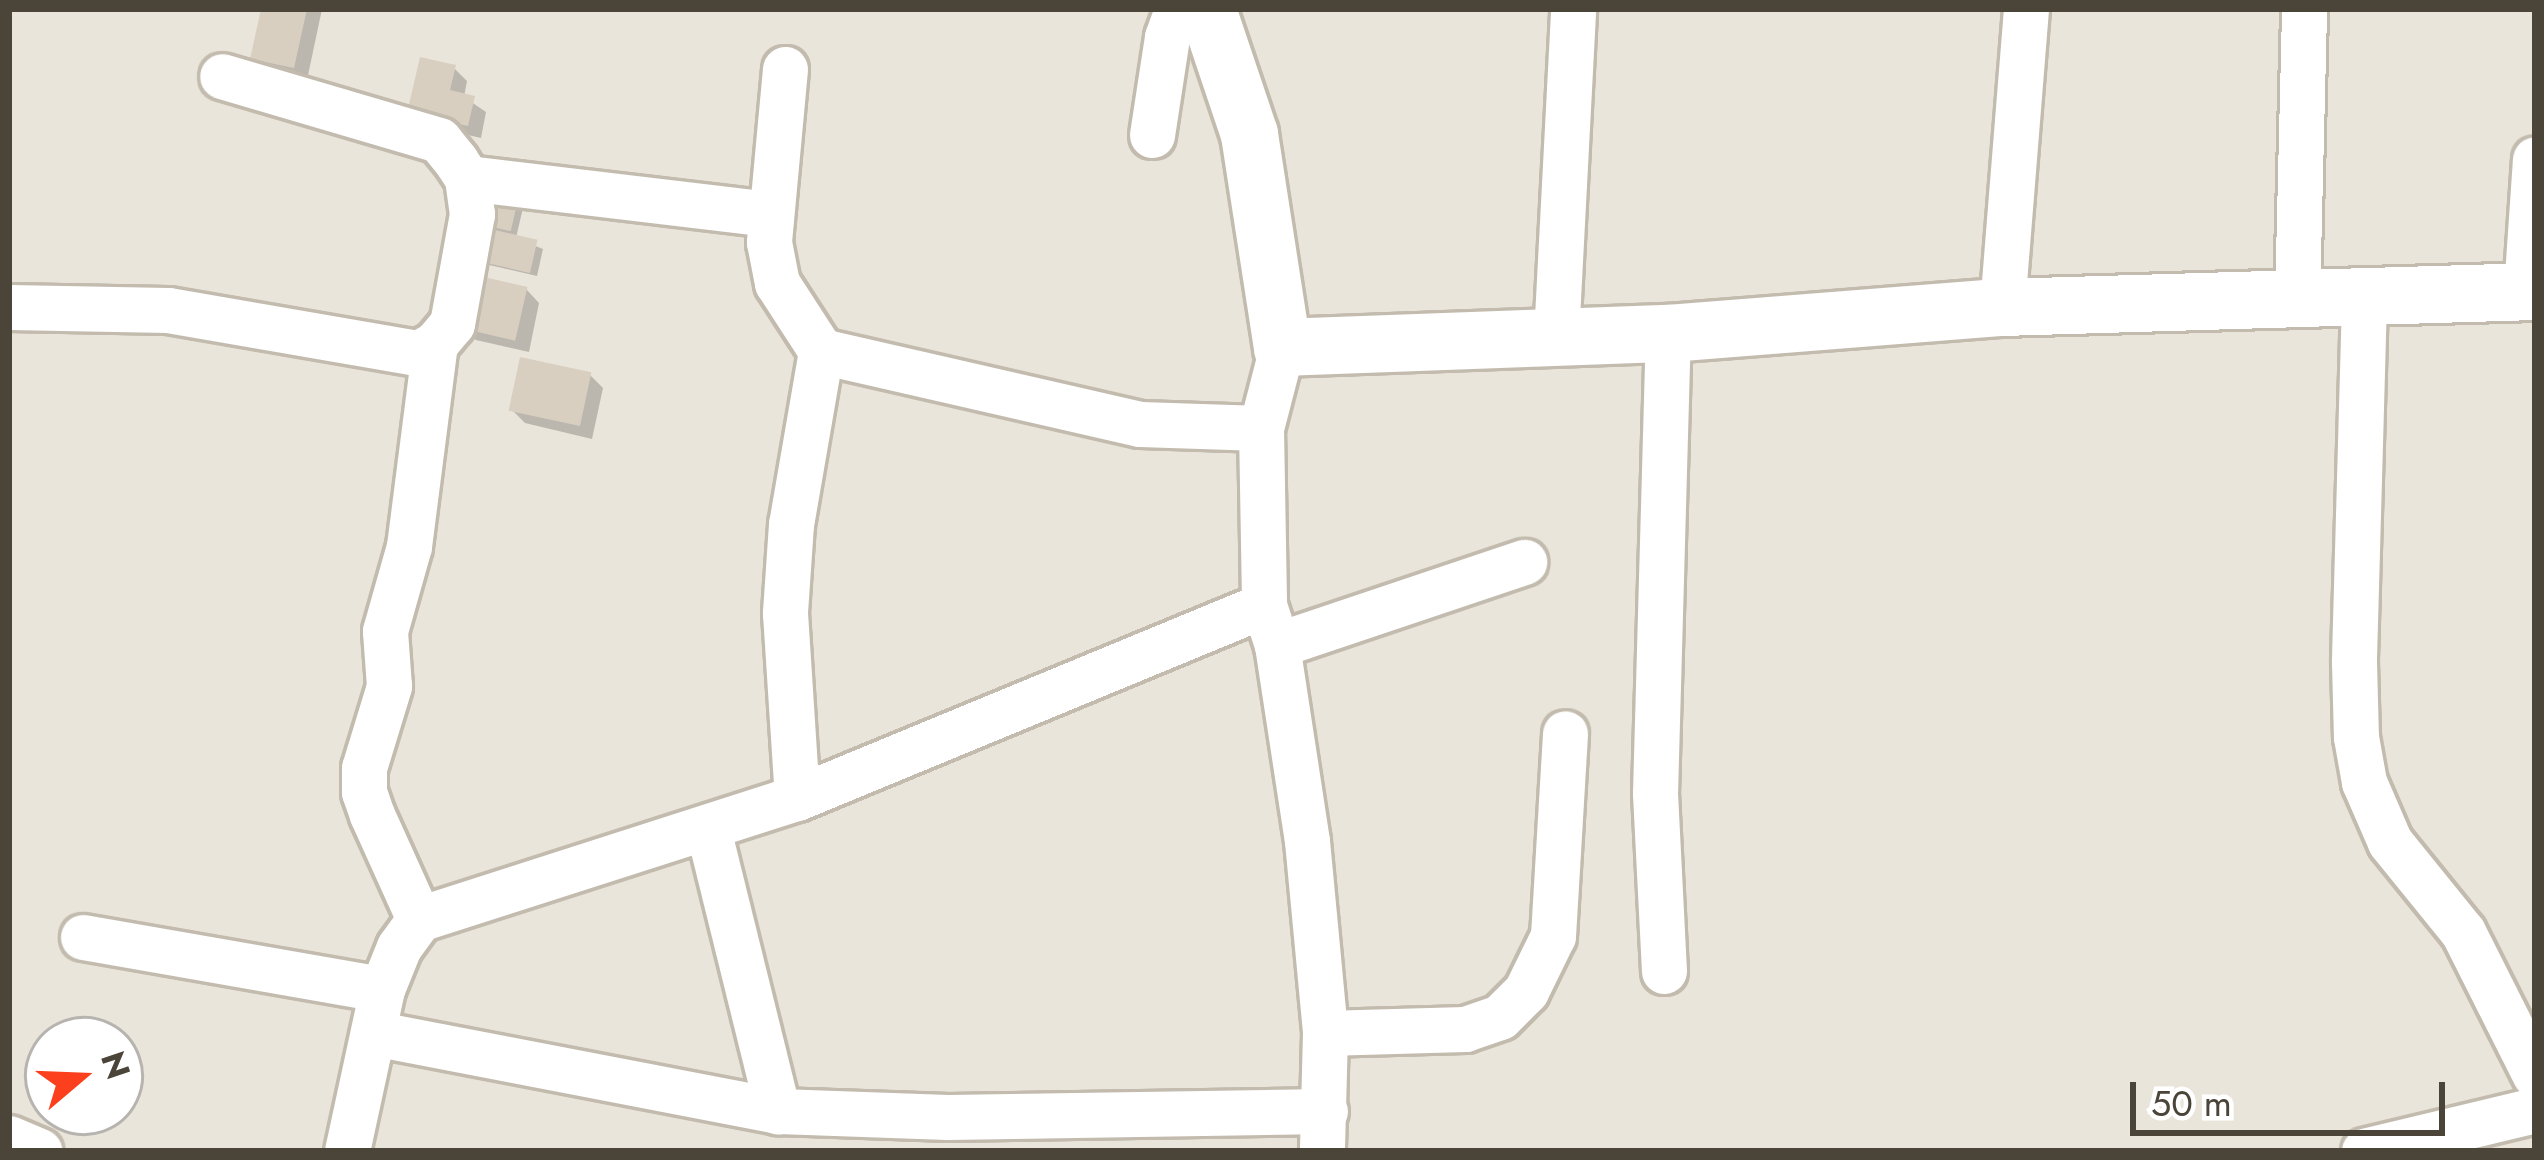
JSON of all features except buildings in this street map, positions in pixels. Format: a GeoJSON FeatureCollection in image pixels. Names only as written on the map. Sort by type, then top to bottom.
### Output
{"type":"FeatureCollection","features":[{"type":"Feature","properties":{"kind":"street"},"geometry":{"type":"LineString","coordinates":[[1152,135],[1167,37],[1177,9]]}},
{"type":"Feature","properties":{"kind":"street"},"geometry":{"type":"LineString","coordinates":[[83,938],[778,1112],[1323,1131],[1325,1034],[1307,841],[1271,625],[1261,428],[1282,347],[1250,134],[1207,9]]}},
{"type":"Feature","properties":{"kind":"street"},"geometry":{"type":"LineString","coordinates":[[1556,337],[1573,9]]}},
{"type":"Feature","properties":{"kind":"street"},"geometry":{"type":"LineString","coordinates":[[2002,308],[2026,9]]}},
{"type":"Feature","properties":{"kind":"street"},"geometry":{"type":"LineString","coordinates":[[2297,298],[2304,9]]}},
{"type":"Feature","properties":{"kind":"street"},"geometry":{"type":"LineString","coordinates":[[785,69],[771,214],[777,283],[821,351],[791,524],[785,613],[797,798]]}},
{"type":"Feature","properties":{"kind":"street"},"geometry":{"type":"LineString","coordinates":[[9,307],[168,310],[418,353],[435,344],[452,324],[472,214],[467,178],[440,140],[222,76]]}},
{"type":"Feature","properties":{"kind":"street"},"geometry":{"type":"LineString","coordinates":[[1282,347],[1668,333],[2002,308],[2364,300],[2531,291],[2535,160]]}},
{"type":"Feature","properties":{"kind":"street"},"geometry":{"type":"LineString","coordinates":[[467,178],[771,214]]}},
{"type":"Feature","properties":{"kind":"street"},"geometry":{"type":"LineString","coordinates":[[2364,300],[2354,662],[2356,737],[2364,782],[2390,842],[2463,932],[2535,1075]]}},
{"type":"Feature","properties":{"kind":"street"},"geometry":{"type":"LineString","coordinates":[[1664,971],[1655,793],[1668,333]]}},
{"type":"Feature","properties":{"kind":"street"},"geometry":{"type":"LineString","coordinates":[[419,919],[372,815],[364,768],[388,686],[385,631],[409,546],[435,344]]}},
{"type":"Feature","properties":{"kind":"street"},"geometry":{"type":"LineString","coordinates":[[821,351],[1139,424],[1261,428]]}},
{"type":"Feature","properties":{"kind":"street"},"geometry":{"type":"LineString","coordinates":[[347,1151],[378,1011],[399,947],[419,919],[708,829],[1271,625],[1524,562]]}},
{"type":"Feature","properties":{"kind":"street"},"geometry":{"type":"LineString","coordinates":[[1325,1034],[1465,1029],[1500,1017],[1526,991],[1553,936],[1564,733]]}},
{"type":"Feature","properties":{"kind":"street"},"geometry":{"type":"LineString","coordinates":[[708,829],[778,1112]]}},
{"type":"Feature","properties":{"kind":"street"},"geometry":{"type":"LineString","coordinates":[[2364,1151],[2535,1110]]}},
{"type":"Feature","properties":{"kind":"street"},"geometry":{"type":"LineString","coordinates":[[9,1138],[39,1151]]}},
{"type":"Feature","properties":{"kind":"shaded area"},"geometry":{"type":"Polygon","coordinates":[[[9,9],[2535,9],[2535,1151],[9,1151],[9,9]]]}}]}
